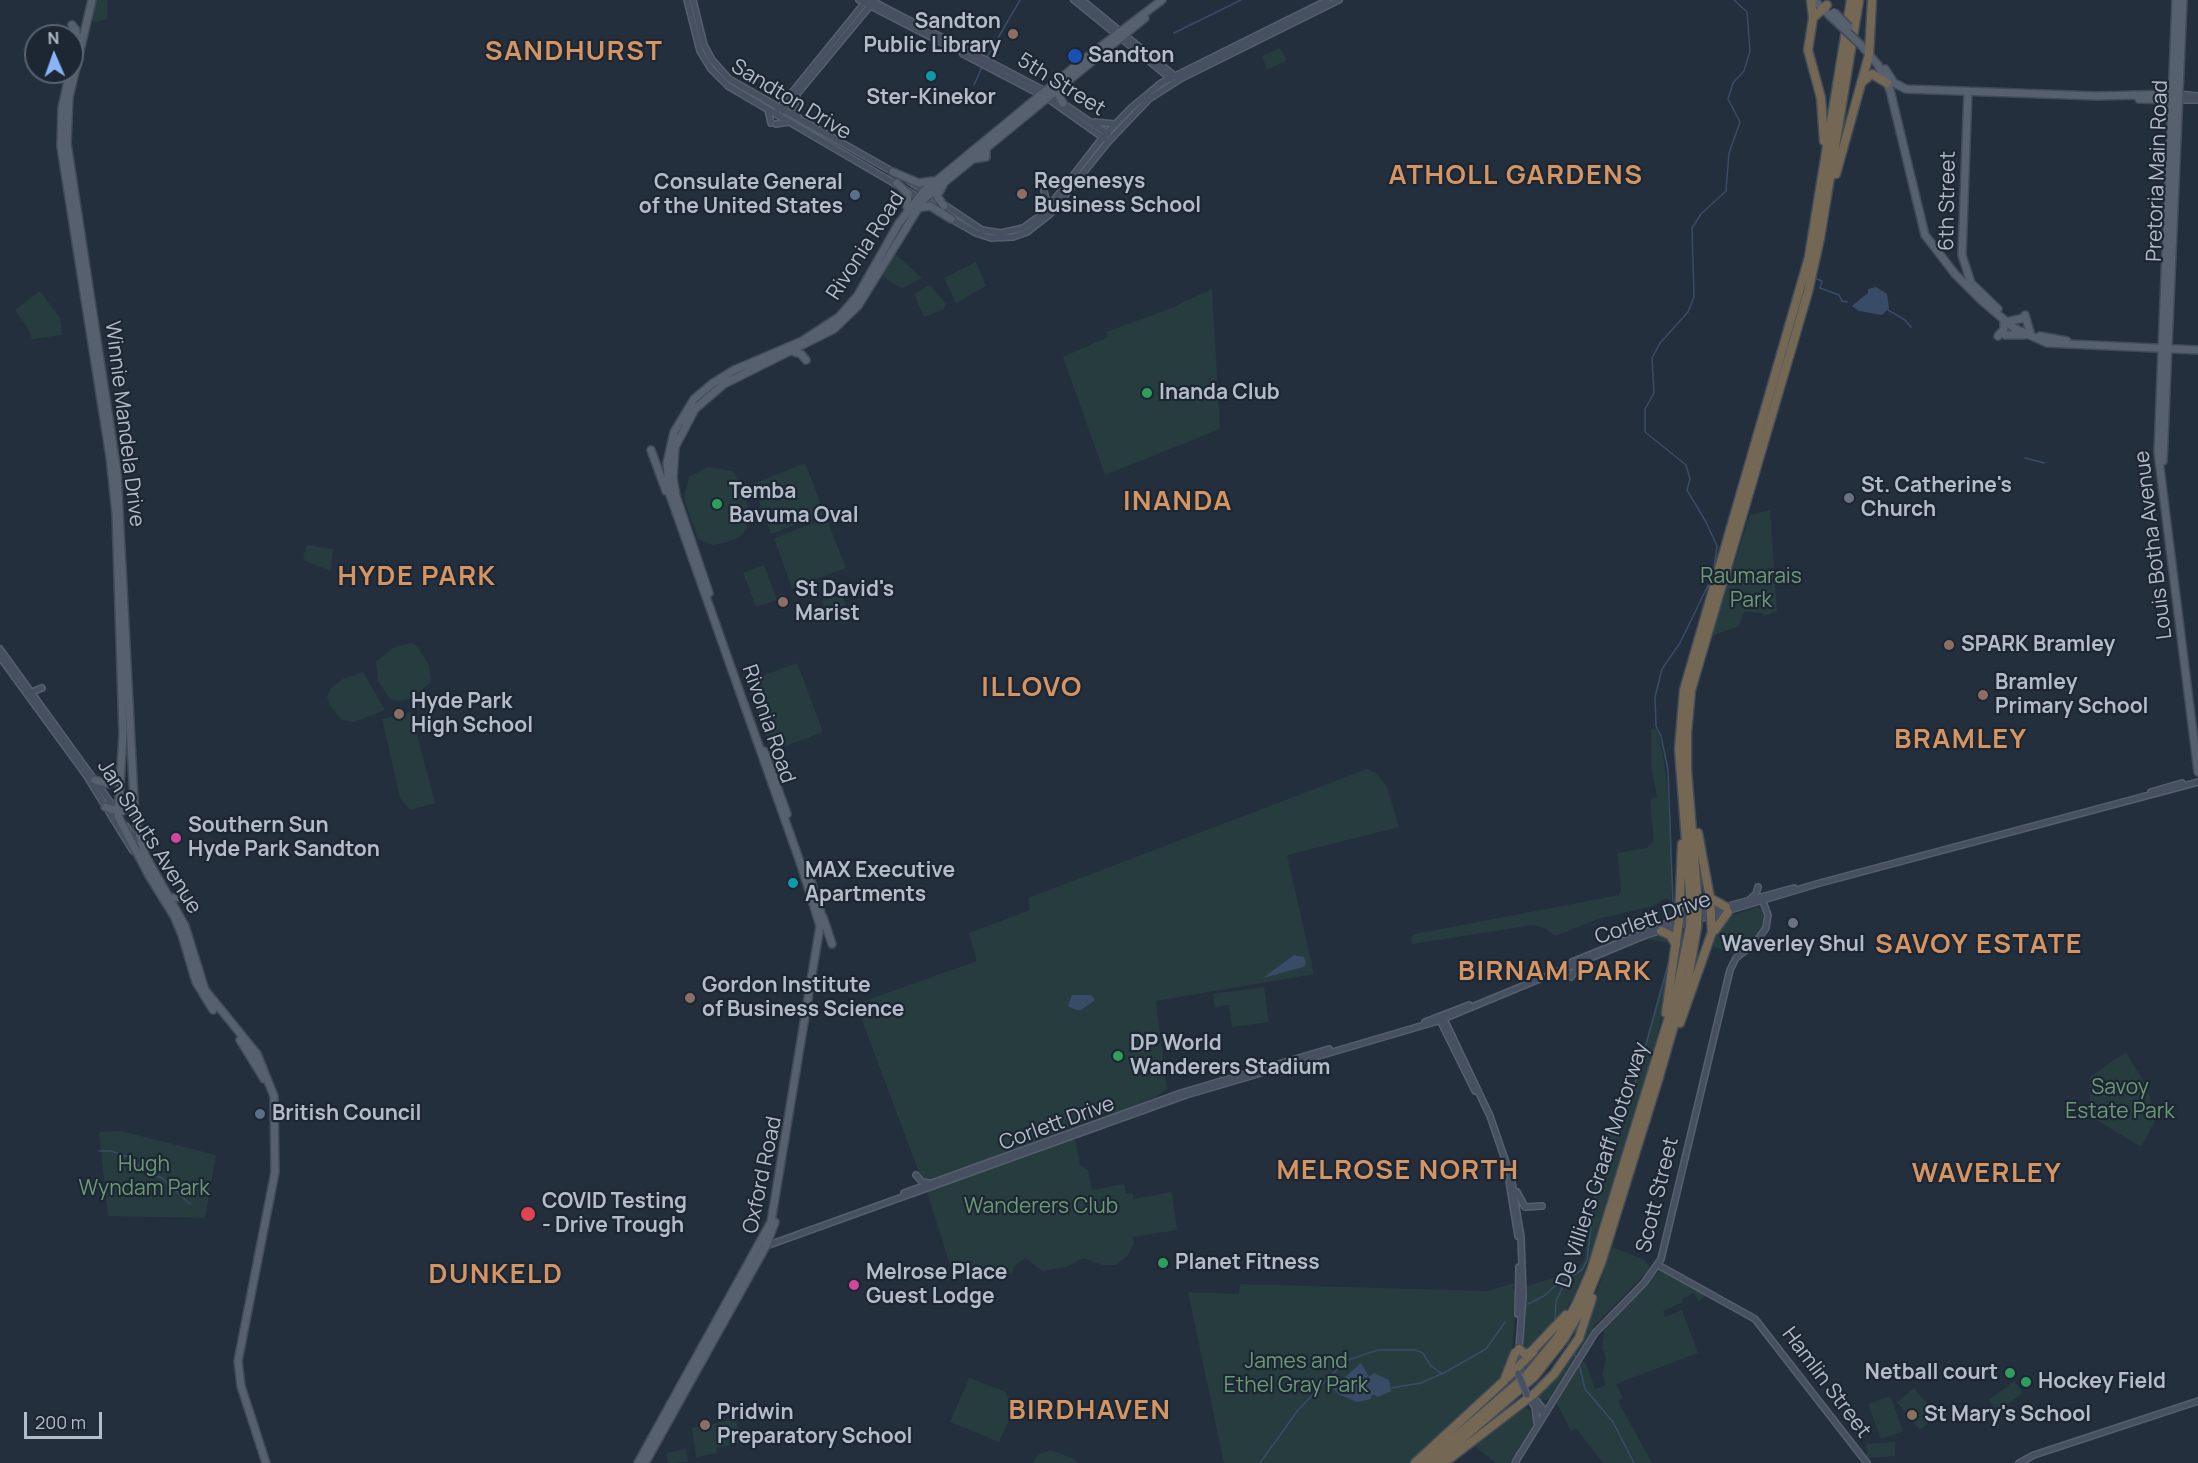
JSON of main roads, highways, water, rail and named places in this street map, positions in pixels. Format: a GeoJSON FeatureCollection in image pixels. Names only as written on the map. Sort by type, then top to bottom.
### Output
{"type":"FeatureCollection","features":[{"type":"Feature","properties":{"kind":"highway"},"geometry":{"type":"LineString","coordinates":[[1813,0],[1808,54],[1821,98],[1824,125],[1820,193]]}},
{"type":"Feature","properties":{"kind":"highway"},"geometry":{"type":"LineString","coordinates":[[1804,292],[1851,0]]}},
{"type":"Feature","properties":{"kind":"highway"},"geometry":{"type":"LineString","coordinates":[[1822,227],[1859,0]]}},
{"type":"Feature","properties":{"kind":"highway"},"geometry":{"type":"LineString","coordinates":[[1443,1463],[1519,1405],[1531,1399],[1561,1366],[1575,1344],[1596,1284],[1658,1080],[1689,973],[1694,927],[1687,733],[1691,690],[1798,314],[1859,86],[1872,0]]}},
{"type":"Feature","properties":{"kind":"highway"},"geometry":{"type":"LineString","coordinates":[[1813,18],[1823,3]]}},
{"type":"Feature","properties":{"kind":"highway"},"geometry":{"type":"LineString","coordinates":[[1859,86],[1865,77],[1872,74],[1887,83]]}},
{"type":"Feature","properties":{"kind":"highway"},"geometry":{"type":"LineString","coordinates":[[1664,1032],[1676,946],[1676,923],[1683,864],[1680,726],[1689,667],[1798,314]]}},
{"type":"Feature","properties":{"kind":"highway"},"geometry":{"type":"LineString","coordinates":[[1681,777],[1695,906]]}},
{"type":"Feature","properties":{"kind":"highway"},"geometry":{"type":"LineString","coordinates":[[1690,801],[1710,898],[1712,938]]}},
{"type":"Feature","properties":{"kind":"highway"},"geometry":{"type":"LineString","coordinates":[[1658,1080],[1712,938],[1727,909],[1710,898]]}},
{"type":"Feature","properties":{"kind":"highway","name":"De Villiers Graaff Motorway"},"geometry":{"type":"LineString","coordinates":[[1425,1463],[1534,1368],[1569,1319],[1591,1271],[1694,927]]}},
{"type":"Feature","properties":{"kind":"highway"},"geometry":{"type":"LineString","coordinates":[[1660,931],[1670,935],[1676,946]]}},
{"type":"Feature","properties":{"kind":"highway"},"geometry":{"type":"LineString","coordinates":[[1434,1463],[1523,1387],[1550,1358],[1576,1321],[1601,1263]]}},
{"type":"Feature","properties":{"kind":"highway"},"geometry":{"type":"LineString","coordinates":[[1415,1463],[1519,1370],[1569,1311],[1591,1271]]}},
{"type":"Feature","properties":{"kind":"highway"},"geometry":{"type":"LineString","coordinates":[[1504,1381],[1517,1351],[1528,1354],[1538,1346]]}},
{"type":"Feature","properties":{"kind":"main road"},"geometry":{"type":"LineString","coordinates":[[82,24],[87,0]]}},
{"type":"Feature","properties":{"kind":"main road","name":"Winnie Mandela Drive"},"geometry":{"type":"LineString","coordinates":[[92,0],[69,97],[67,143],[117,472],[133,796],[135,818],[144,855]]}},
{"type":"Feature","properties":{"kind":"main road","name":"Sandton Drive"},"geometry":{"type":"LineString","coordinates":[[687,0],[697,42],[711,69],[728,86],[892,172],[924,195]]}},
{"type":"Feature","properties":{"kind":"main road","name":"Sandton Drive"},"geometry":{"type":"LineString","coordinates":[[693,0],[701,37],[712,60],[729,79],[779,112]]}},
{"type":"Feature","properties":{"kind":"main road"},"geometry":{"type":"LineString","coordinates":[[1074,0],[1174,78]]}},
{"type":"Feature","properties":{"kind":"main road"},"geometry":{"type":"LineString","coordinates":[[1082,0],[1162,71],[1174,78]]}},
{"type":"Feature","properties":{"kind":"main road","name":"Rivonia Road"},"geometry":{"type":"LineString","coordinates":[[815,903],[670,495],[668,451],[676,426],[694,399],[722,376],[802,341],[833,321],[858,295],[899,223],[924,195],[1033,101],[1064,83],[1162,0]]}},
{"type":"Feature","properties":{"kind":"main road","name":"Rivonia Road"},"geometry":{"type":"LineString","coordinates":[[946,176],[978,156],[986,157],[984,151],[987,146],[1012,126],[1078,64],[1169,0]]}},
{"type":"Feature","properties":{"kind":"main road"},"geometry":{"type":"LineString","coordinates":[[1286,23],[1328,0]]}},
{"type":"Feature","properties":{"kind":"main road"},"geometry":{"type":"LineString","coordinates":[[917,208],[930,206],[976,233],[991,238],[1013,237],[1027,232],[1050,214],[1116,124],[1161,83],[1333,0]]}},
{"type":"Feature","properties":{"kind":"main road"},"geometry":{"type":"LineString","coordinates":[[1286,23],[1339,0]]}},
{"type":"Feature","properties":{"kind":"main road"},"geometry":{"type":"LineString","coordinates":[[1813,0],[1823,3],[1865,46],[1897,86],[1910,89],[2104,96],[2198,96]]}},
{"type":"Feature","properties":{"kind":"main road","name":"Pretoria Main Road"},"geometry":{"type":"LineString","coordinates":[[2164,343],[2175,97],[2176,0]]}},
{"type":"Feature","properties":{"kind":"main road","name":"Pretoria Main Road"},"geometry":{"type":"LineString","coordinates":[[2175,97],[2183,0]]}},
{"type":"Feature","properties":{"kind":"main road"},"geometry":{"type":"LineString","coordinates":[[869,1],[895,12],[952,45],[869,1]]}},
{"type":"Feature","properties":{"kind":"main road"},"geometry":{"type":"LineString","coordinates":[[779,112],[786,98],[869,1]]}},
{"type":"Feature","properties":{"kind":"main road"},"geometry":{"type":"LineString","coordinates":[[779,112],[801,90],[869,1]]}},
{"type":"Feature","properties":{"kind":"main road"},"geometry":{"type":"LineString","coordinates":[[74,24],[83,19]]}},
{"type":"Feature","properties":{"kind":"main road"},"geometry":{"type":"LineString","coordinates":[[1865,46],[1887,83],[1893,101],[1925,235],[1954,274],[2007,320]]}},
{"type":"Feature","properties":{"kind":"main road","name":"5th Street"},"geometry":{"type":"LineString","coordinates":[[1108,137],[1046,94],[1032,89],[964,51],[1046,94],[1063,103],[1108,137]]}},
{"type":"Feature","properties":{"kind":"main road"},"geometry":{"type":"LineString","coordinates":[[1078,64],[1083,65],[1103,52]]}},
{"type":"Feature","properties":{"kind":"main road"},"geometry":{"type":"LineString","coordinates":[[1161,83],[1162,71]]}},
{"type":"Feature","properties":{"kind":"main road"},"geometry":{"type":"LineString","coordinates":[[924,195],[974,226],[1000,233],[1023,228],[1048,208],[1108,137],[1174,78]]}},
{"type":"Feature","properties":{"kind":"main road"},"geometry":{"type":"LineString","coordinates":[[1063,103],[1058,93],[1064,83]]}},
{"type":"Feature","properties":{"kind":"main road","name":"Winnie Mandela Drive"},"geometry":{"type":"LineString","coordinates":[[67,84],[62,108],[62,147],[109,448],[116,513],[123,734],[118,813]]}},
{"type":"Feature","properties":{"kind":"main road"},"geometry":{"type":"LineString","coordinates":[[1893,101],[1897,86]]}},
{"type":"Feature","properties":{"kind":"main road"},"geometry":{"type":"LineString","coordinates":[[1032,89],[1033,101]]}},
{"type":"Feature","properties":{"kind":"main road"},"geometry":{"type":"LineString","coordinates":[[801,90],[794,110],[802,124]]}},
{"type":"Feature","properties":{"kind":"main road","name":"6th Street"},"geometry":{"type":"LineString","coordinates":[[1968,91],[1963,261],[1971,283],[2007,320],[2029,334]]}},
{"type":"Feature","properties":{"kind":"main road"},"geometry":{"type":"LineString","coordinates":[[749,92],[772,101],[786,98]]}},
{"type":"Feature","properties":{"kind":"main road"},"geometry":{"type":"LineString","coordinates":[[2175,97],[2198,100]]}},
{"type":"Feature","properties":{"kind":"main road"},"geometry":{"type":"LineString","coordinates":[[762,105],[770,112],[773,123],[783,121],[802,124]]}},
{"type":"Feature","properties":{"kind":"main road"},"geometry":{"type":"LineString","coordinates":[[1085,118],[1101,125],[1116,124]]}},
{"type":"Feature","properties":{"kind":"main road","name":"Sandton Drive"},"geometry":{"type":"LineString","coordinates":[[802,124],[897,183],[924,195]]}},
{"type":"Feature","properties":{"kind":"main road"},"geometry":{"type":"LineString","coordinates":[[998,130],[1012,126]]}},
{"type":"Feature","properties":{"kind":"main road"},"geometry":{"type":"LineString","coordinates":[[892,172],[922,184],[946,176]]}},
{"type":"Feature","properties":{"kind":"main road"},"geometry":{"type":"LineString","coordinates":[[944,206],[938,194],[946,176]]}},
{"type":"Feature","properties":{"kind":"main road"},"geometry":{"type":"LineString","coordinates":[[897,183],[907,191],[909,200],[899,223]]}},
{"type":"Feature","properties":{"kind":"main road"},"geometry":{"type":"LineString","coordinates":[[1048,208],[1045,192],[1061,191]]}},
{"type":"Feature","properties":{"kind":"main road"},"geometry":{"type":"LineString","coordinates":[[924,195],[951,219]]}},
{"type":"Feature","properties":{"kind":"main road","name":"Rivonia Road"},"geometry":{"type":"LineString","coordinates":[[815,903],[676,496],[673,478],[678,440],[688,418],[705,398],[735,378],[815,341],[834,329],[858,306],[924,195]]}},
{"type":"Feature","properties":{"kind":"main road"},"geometry":{"type":"LineString","coordinates":[[2007,320],[2025,316],[2029,334]]}},
{"type":"Feature","properties":{"kind":"main road"},"geometry":{"type":"LineString","coordinates":[[2007,320],[2002,336],[2029,334],[2062,340],[2164,343],[2198,348]]}},
{"type":"Feature","properties":{"kind":"main road"},"geometry":{"type":"LineString","coordinates":[[788,353],[798,352],[805,358],[808,347],[815,341]]}},
{"type":"Feature","properties":{"kind":"main road","name":"Louis Botha Avenue"},"geometry":{"type":"LineString","coordinates":[[2164,343],[2158,461],[2198,772]]}},
{"type":"Feature","properties":{"kind":"main road","name":"Louis Botha Avenue"},"geometry":{"type":"LineString","coordinates":[[2164,343],[2163,459],[2198,741]]}},
{"type":"Feature","properties":{"kind":"main road"},"geometry":{"type":"LineString","coordinates":[[100,453],[109,448]]}},
{"type":"Feature","properties":{"kind":"main road"},"geometry":{"type":"LineString","coordinates":[[651,450],[670,495]]}},
{"type":"Feature","properties":{"kind":"main road"},"geometry":{"type":"LineString","coordinates":[[673,478],[672,489],[678,511],[676,514]]}},
{"type":"Feature","properties":{"kind":"main road","name":"Jan Smuts Avenue"},"geometry":{"type":"LineString","coordinates":[[0,648],[118,813],[144,855],[185,926],[205,990],[262,1063],[272,1088],[277,1117],[276,1165],[238,1361],[241,1386],[266,1463]]}},
{"type":"Feature","properties":{"kind":"main road"},"geometry":{"type":"LineString","coordinates":[[2175,661],[2183,656]]}},
{"type":"Feature","properties":{"kind":"main road","name":"Jan Smuts Avenue"},"geometry":{"type":"LineString","coordinates":[[0,657],[86,776],[148,874],[174,916],[199,989],[246,1048],[267,1084],[272,1114],[271,1188]]}},
{"type":"Feature","properties":{"kind":"main road"},"geometry":{"type":"LineString","coordinates":[[32,692],[42,688]]}},
{"type":"Feature","properties":{"kind":"main road"},"geometry":{"type":"LineString","coordinates":[[95,780],[102,783],[112,782],[121,768]]}},
{"type":"Feature","properties":{"kind":"main road","name":"Corlett Drive"},"geometry":{"type":"LineString","coordinates":[[765,1243],[1178,1098],[1441,1017],[1676,923],[2198,780]]}},
{"type":"Feature","properties":{"kind":"main road"},"geometry":{"type":"LineString","coordinates":[[105,807],[118,813],[127,809],[133,796]]}},
{"type":"Feature","properties":{"kind":"main road"},"geometry":{"type":"LineString","coordinates":[[118,813],[120,824],[148,874]]}},
{"type":"Feature","properties":{"kind":"main road"},"geometry":{"type":"LineString","coordinates":[[1758,887],[1750,903],[1760,906],[1768,915]]}},
{"type":"Feature","properties":{"kind":"main road"},"geometry":{"type":"LineString","coordinates":[[164,890],[174,916]]}},
{"type":"Feature","properties":{"kind":"main road"},"geometry":{"type":"LineString","coordinates":[[170,898],[182,897]]}},
{"type":"Feature","properties":{"kind":"main road"},"geometry":{"type":"LineString","coordinates":[[1763,899],[1768,915]]}},
{"type":"Feature","properties":{"kind":"main road","name":"Oxford Road"},"geometry":{"type":"LineString","coordinates":[[638,1463],[652,1443],[773,1231],[823,941],[823,917],[815,903]]}},
{"type":"Feature","properties":{"kind":"main road","name":"Oxford Road"},"geometry":{"type":"LineString","coordinates":[[765,1243],[774,1210],[819,940],[819,920],[815,903]]}},
{"type":"Feature","properties":{"kind":"main road","name":"Scott Street"},"geometry":{"type":"LineString","coordinates":[[1545,1412],[1601,1325],[1659,1265],[1733,962],[1764,932],[1768,915]]}},
{"type":"Feature","properties":{"kind":"main road"},"geometry":{"type":"LineString","coordinates":[[823,917],[832,944]]}},
{"type":"Feature","properties":{"kind":"main road","name":"Corlett Drive"},"geometry":{"type":"LineString","coordinates":[[765,1243],[1181,1093],[1441,1017],[1676,923]]}},
{"type":"Feature","properties":{"kind":"main road"},"geometry":{"type":"LineString","coordinates":[[1571,977],[1574,969],[1585,960]]}},
{"type":"Feature","properties":{"kind":"main road"},"geometry":{"type":"LineString","coordinates":[[1441,1017],[1468,1066],[1523,1206],[1542,1206]]}},
{"type":"Feature","properties":{"kind":"main road"},"geometry":{"type":"LineString","coordinates":[[1441,1017],[1489,1124],[1508,1177],[1519,1247],[1517,1351],[1519,1370],[1531,1399],[1537,1422]]}},
{"type":"Feature","properties":{"kind":"main road"},"geometry":{"type":"LineString","coordinates":[[1456,1052],[1457,1043]]}},
{"type":"Feature","properties":{"kind":"main road"},"geometry":{"type":"LineString","coordinates":[[1468,1066],[1479,1076],[1476,1086]]}},
{"type":"Feature","properties":{"kind":"main road"},"geometry":{"type":"LineString","coordinates":[[277,1117],[283,1111]]}},
{"type":"Feature","properties":{"kind":"main road"},"geometry":{"type":"LineString","coordinates":[[916,1175],[922,1182],[934,1182]]}},
{"type":"Feature","properties":{"kind":"main road"},"geometry":{"type":"LineString","coordinates":[[1511,1177],[1522,1253],[1517,1351]]}},
{"type":"Feature","properties":{"kind":"main road"},"geometry":{"type":"LineString","coordinates":[[773,1231],[779,1238]]}},
{"type":"Feature","properties":{"kind":"main road","name":"Hamlin Street"},"geometry":{"type":"LineString","coordinates":[[1659,1265],[1759,1322],[1866,1463]]}},
{"type":"Feature","properties":{"kind":"main road"},"geometry":{"type":"LineString","coordinates":[[1531,1399],[1547,1403],[1552,1401]]}},
{"type":"Feature","properties":{"kind":"main road"},"geometry":{"type":"LineString","coordinates":[[1531,1399],[1545,1412]]}},
{"type":"Feature","properties":{"kind":"main road"},"geometry":{"type":"LineString","coordinates":[[2019,1463],[2034,1455],[2198,1401]]}},
{"type":"Feature","properties":{"kind":"main road"},"geometry":{"type":"LineString","coordinates":[[1519,1456],[1537,1422],[1545,1412]]}},
{"type":"Feature","properties":{"kind":"main road"},"geometry":{"type":"LineString","coordinates":[[1515,1463],[1545,1412]]}},
{"type":"Feature","properties":{"kind":"main road","name":"Oxford Road"},"geometry":{"type":"LineString","coordinates":[[645,1463],[652,1443]]}},
{"type":"Feature","properties":{"kind":"water"},"geometry":{"type":"Polygon","coordinates":[[[1876,287],[1887,294],[1889,308],[1882,315],[1859,311],[1852,306],[1868,293],[1868,289],[1876,287]]]}},
{"type":"Feature","properties":{"kind":"water"},"geometry":{"type":"Polygon","coordinates":[[[1294,955],[1304,957],[1306,964],[1303,967],[1263,978],[1294,955]]]}},
{"type":"Feature","properties":{"kind":"water"},"geometry":{"type":"Polygon","coordinates":[[[1072,995],[1091,995],[1095,1000],[1081,1010],[1076,1010],[1068,1006],[1072,995]]]}},
{"type":"Feature","properties":{"kind":"water"},"geometry":{"type":"Polygon","coordinates":[[[1361,1363],[1369,1377],[1374,1373],[1389,1380],[1391,1391],[1378,1397],[1372,1394],[1371,1399],[1357,1402],[1338,1394],[1333,1388],[1361,1363]]]}},
{"type":"Feature","properties":{"kind":"waterway"},"geometry":{"type":"LineString","coordinates":[[987,57],[1020,0]]}},
{"type":"Feature","properties":{"kind":"waterway"},"geometry":{"type":"LineString","coordinates":[[1174,33],[1241,0]]}},
{"type":"Feature","properties":{"kind":"waterway"},"geometry":{"type":"LineString","coordinates":[[1673,906],[1668,770],[1661,736],[1656,726],[1655,697],[1662,669],[1680,643],[1713,575],[1717,546],[1687,490],[1690,479],[1686,465],[1645,432],[1645,409],[1654,393],[1652,358],[1660,343],[1688,312],[1694,297],[1692,228],[1701,214],[1726,191],[1729,153],[1740,122],[1728,99],[1733,83],[1744,71],[1750,51],[1747,12],[1734,0]]}},
{"type":"Feature","properties":{"kind":"waterway"},"geometry":{"type":"LineString","coordinates":[[974,85],[982,67]]}},
{"type":"Feature","properties":{"kind":"waterway"},"geometry":{"type":"LineString","coordinates":[[1817,279],[1822,281],[1820,288],[1839,295],[1842,301],[1847,302]]}},
{"type":"Feature","properties":{"kind":"waterway"},"geometry":{"type":"LineString","coordinates":[[1888,310],[1905,320],[1911,327]]}},
{"type":"Feature","properties":{"kind":"waterway"},"geometry":{"type":"LineString","coordinates":[[2025,458],[2044,463]]}},
{"type":"Feature","properties":{"kind":"waterway"},"geometry":{"type":"LineString","coordinates":[[1528,1304],[1582,1270],[1587,1260],[1595,1193],[1607,1138],[1630,1102],[1668,965]]}},
{"type":"Feature","properties":{"kind":"waterway"},"geometry":{"type":"LineString","coordinates":[[99,1151],[111,1151],[131,1158],[144,1171],[162,1178],[190,1204]]}},
{"type":"Feature","properties":{"kind":"waterway"},"geometry":{"type":"LineString","coordinates":[[1555,1322],[1556,1301],[1565,1282]]}},
{"type":"Feature","properties":{"kind":"waterway"},"geometry":{"type":"LineString","coordinates":[[1260,1463],[1298,1410],[1345,1361],[1378,1350],[1415,1350],[1423,1353],[1430,1365],[1442,1374],[1486,1349],[1505,1322]]}},
{"type":"Feature","properties":{"kind":"waterway"},"geometry":{"type":"LineString","coordinates":[[1579,1364],[1585,1389],[1613,1422],[1634,1463]]}},
{"type":"Feature","properties":{"kind":"waterway"},"geometry":{"type":"LineString","coordinates":[[1391,1388],[1421,1383],[1441,1374]]}},
{"type":"Feature","properties":{"kind":"tunnel"},"geometry":{"type":"LineString","coordinates":[[953,43],[965,49]]}},
{"type":"Feature","properties":{"kind":"tunnel"},"geometry":{"type":"LineString","coordinates":[[950,47],[963,54]]}},
{"type":"Feature","properties":{"kind":"place","name":"Sandton Public Library"},"geometry":{"type":"Point","coordinates":[1013,34]}},
{"type":"Feature","properties":{"kind":"place","name":"Sandton"},"geometry":{"type":"Point","coordinates":[1075,56]}},
{"type":"Feature","properties":{"kind":"place","name":"Ster-Kinekor"},"geometry":{"type":"Point","coordinates":[931,76]}},
{"type":"Feature","properties":{"kind":"place","name":"Regenesys Business School"},"geometry":{"type":"Point","coordinates":[1022,194]}},
{"type":"Feature","properties":{"kind":"place","name":"Consulate General of the United States"},"geometry":{"type":"Point","coordinates":[855,195]}},
{"type":"Feature","properties":{"kind":"place","name":"Inanda Club"},"geometry":{"type":"Point","coordinates":[1147,393]}},
{"type":"Feature","properties":{"kind":"place","name":"St. Catherine's Church"},"geometry":{"type":"Point","coordinates":[1849,498]}},
{"type":"Feature","properties":{"kind":"place","name":"Temba Bavuma Oval"},"geometry":{"type":"Point","coordinates":[717,504]}},
{"type":"Feature","properties":{"kind":"place","name":"St David's Marist"},"geometry":{"type":"Point","coordinates":[783,602]}},
{"type":"Feature","properties":{"kind":"place","name":"SPARK Bramley"},"geometry":{"type":"Point","coordinates":[1949,645]}},
{"type":"Feature","properties":{"kind":"place","name":"Bramley Primary School"},"geometry":{"type":"Point","coordinates":[1983,695]}},
{"type":"Feature","properties":{"kind":"place","name":"Hyde Park High School"},"geometry":{"type":"Point","coordinates":[399,714]}},
{"type":"Feature","properties":{"kind":"place","name":"Southern Sun Hyde Park Sandton"},"geometry":{"type":"Point","coordinates":[176,838]}},
{"type":"Feature","properties":{"kind":"place","name":"MAX Executive Apartments"},"geometry":{"type":"Point","coordinates":[793,883]}},
{"type":"Feature","properties":{"kind":"place","name":"Waverley Shul"},"geometry":{"type":"Point","coordinates":[1793,923]}},
{"type":"Feature","properties":{"kind":"place","name":"Gordon Institute of Business Science"},"geometry":{"type":"Point","coordinates":[690,998]}},
{"type":"Feature","properties":{"kind":"place","name":"DP World Wanderers Stadium"},"geometry":{"type":"Point","coordinates":[1118,1056]}},
{"type":"Feature","properties":{"kind":"place","name":"British Council"},"geometry":{"type":"Point","coordinates":[260,1114]}},
{"type":"Feature","properties":{"kind":"place","name":"COVID Testing - Drive Trough"},"geometry":{"type":"Point","coordinates":[528,1214]}},
{"type":"Feature","properties":{"kind":"place","name":"Planet Fitness"},"geometry":{"type":"Point","coordinates":[1163,1263]}},
{"type":"Feature","properties":{"kind":"place","name":"Melrose Place Guest Lodge"},"geometry":{"type":"Point","coordinates":[854,1285]}},
{"type":"Feature","properties":{"kind":"place","name":"Netball court"},"geometry":{"type":"Point","coordinates":[2010,1373]}},
{"type":"Feature","properties":{"kind":"place","name":"Hockey Field"},"geometry":{"type":"Point","coordinates":[2026,1382]}},
{"type":"Feature","properties":{"kind":"place","name":"St Mary's School"},"geometry":{"type":"Point","coordinates":[1912,1415]}},
{"type":"Feature","properties":{"kind":"place","name":"Pridwin Preparatory School"},"geometry":{"type":"Point","coordinates":[705,1425]}},
{"type":"Feature","properties":{"kind":"district","name":"SANDHURST"},"geometry":{"type":"Point","coordinates":[574,52]}},
{"type":"Feature","properties":{"kind":"district","name":"ATHOLL GARDENS"},"geometry":{"type":"Point","coordinates":[1516,176]}},
{"type":"Feature","properties":{"kind":"district","name":"INANDA"},"geometry":{"type":"Point","coordinates":[1178,502]}},
{"type":"Feature","properties":{"kind":"district","name":"HYDE PARK"},"geometry":{"type":"Point","coordinates":[417,577]}},
{"type":"Feature","properties":{"kind":"district","name":"ILLOVO"},"geometry":{"type":"Point","coordinates":[1032,688]}},
{"type":"Feature","properties":{"kind":"district","name":"BRAMLEY"},"geometry":{"type":"Point","coordinates":[1961,740]}},
{"type":"Feature","properties":{"kind":"district","name":"SAVOY ESTATE"},"geometry":{"type":"Point","coordinates":[1979,945]}},
{"type":"Feature","properties":{"kind":"district","name":"BIRNAM PARK"},"geometry":{"type":"Point","coordinates":[1555,972]}},
{"type":"Feature","properties":{"kind":"district","name":"MELROSE NORTH"},"geometry":{"type":"Point","coordinates":[1398,1171]}},
{"type":"Feature","properties":{"kind":"district","name":"WAVERLEY"},"geometry":{"type":"Point","coordinates":[1987,1174]}},
{"type":"Feature","properties":{"kind":"district","name":"DUNKELD"},"geometry":{"type":"Point","coordinates":[496,1275]}},
{"type":"Feature","properties":{"kind":"district","name":"BIRDHAVEN"},"geometry":{"type":"Point","coordinates":[1090,1411]}},
{"type":"Feature","properties":{"kind":"park label","name":"Raumarais Park"},"geometry":{"type":"Point","coordinates":[1751,589]}},
{"type":"Feature","properties":{"kind":"park label","name":"Savoy Estate Park"},"geometry":{"type":"Point","coordinates":[2120,1100]}},
{"type":"Feature","properties":{"kind":"park label","name":"Hugh Wyndam Park"},"geometry":{"type":"Point","coordinates":[144,1177]}},
{"type":"Feature","properties":{"kind":"park label","name":"Wanderers Club"},"geometry":{"type":"Point","coordinates":[1041,1207]}},
{"type":"Feature","properties":{"kind":"park label","name":"James and Ethel Gray Park"},"geometry":{"type":"Point","coordinates":[1296,1374]}}]}
